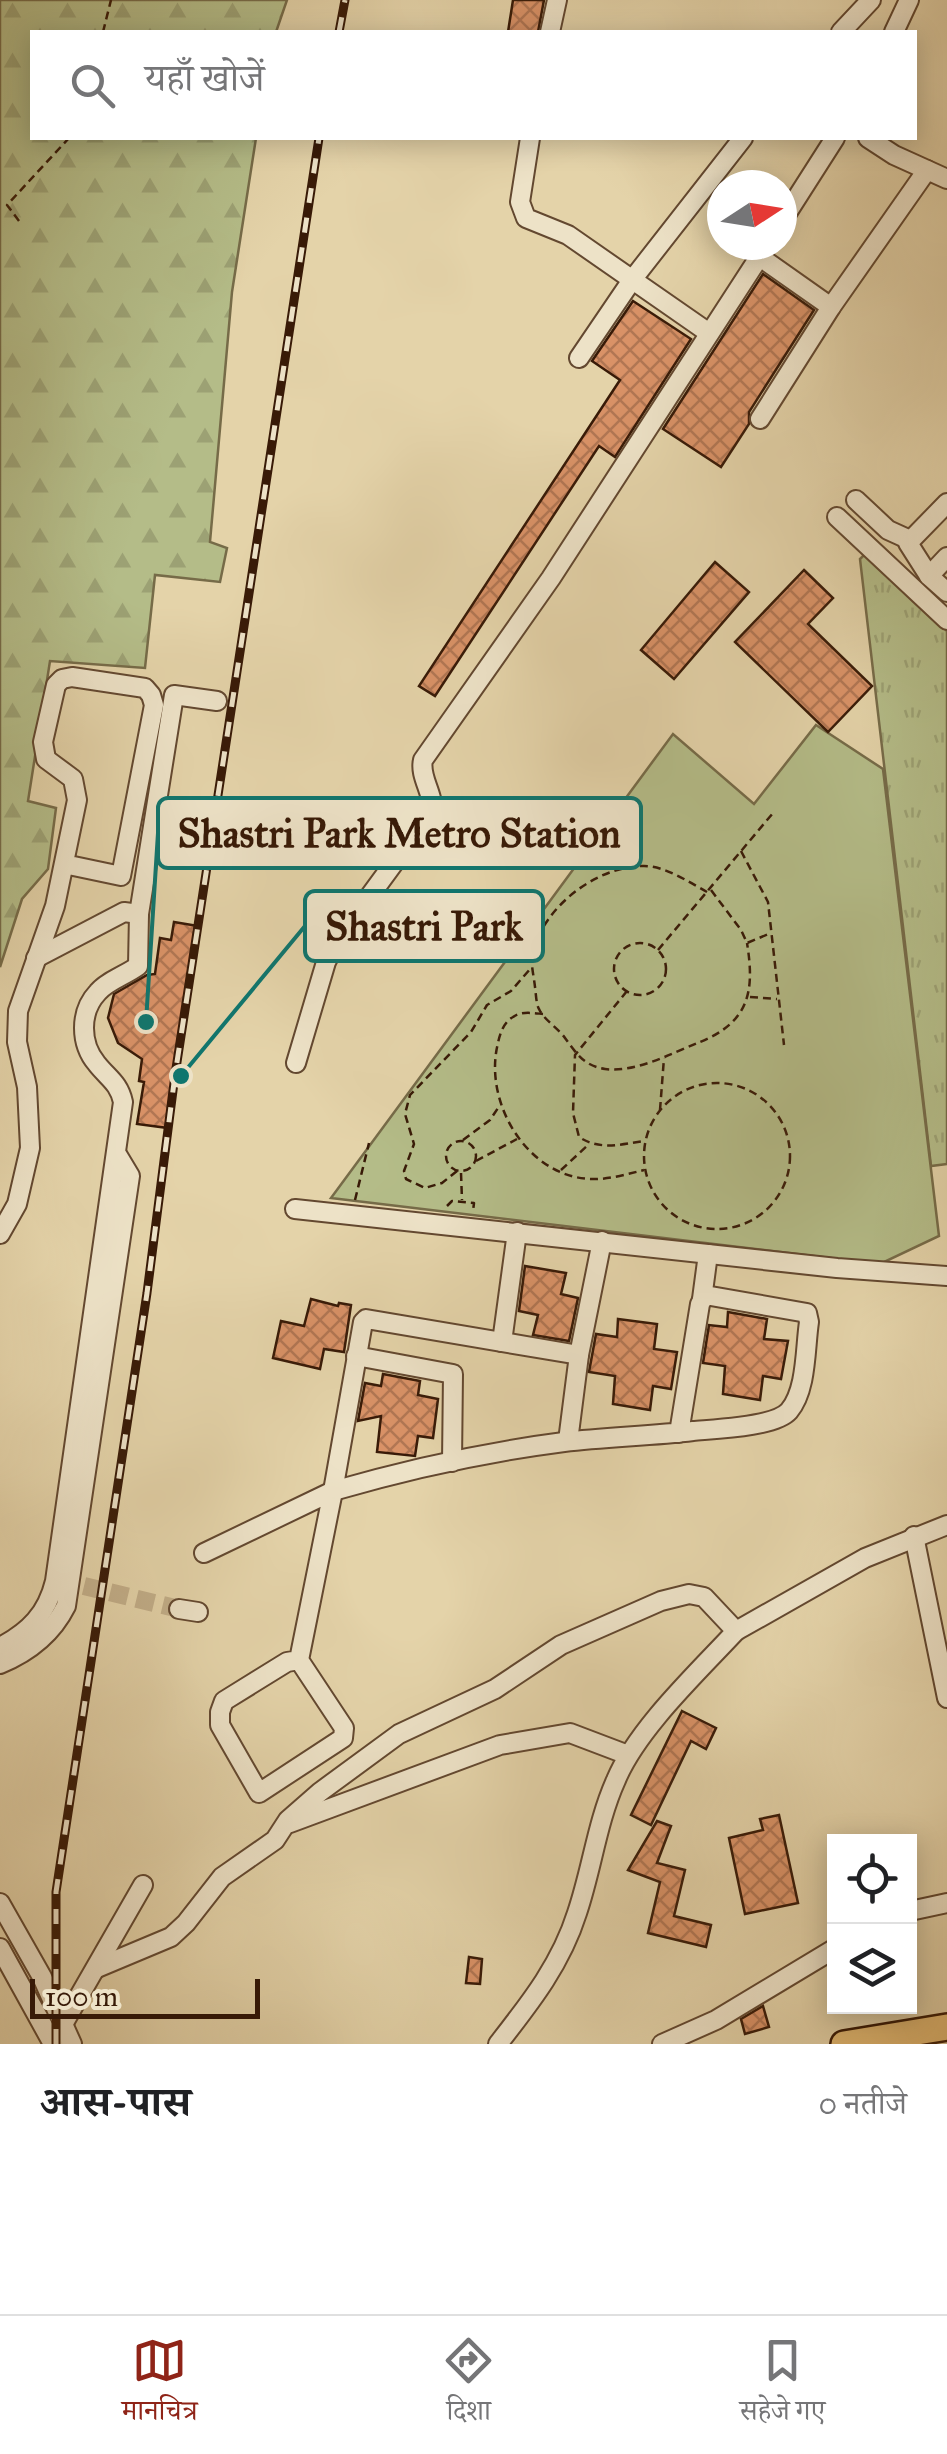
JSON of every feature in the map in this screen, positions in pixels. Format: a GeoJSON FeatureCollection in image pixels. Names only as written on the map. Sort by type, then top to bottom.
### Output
{"type":"FeatureCollection","features":[{"type":"Feature","properties":{"kind":"highway"},"geometry":{"type":"LineString","coordinates":[[844,2044],[947,2027]]}},
{"type":"Feature","properties":{"kind":"street"},"geometry":{"type":"LineString","coordinates":[[550,30],[556,0]]}},
{"type":"Feature","properties":{"kind":"street"},"geometry":{"type":"LineString","coordinates":[[843,30],[871,0]]}},
{"type":"Feature","properties":{"kind":"street"},"geometry":{"type":"LineString","coordinates":[[895,30],[909,0]]}},
{"type":"Feature","properties":{"kind":"street"},"geometry":{"type":"LineString","coordinates":[[530,140],[520,202],[526,218],[568,235],[708,333]]}},
{"type":"Feature","properties":{"kind":"street"},"geometry":{"type":"LineString","coordinates":[[579,358],[632,280],[741,140]]}},
{"type":"Feature","properties":{"kind":"street"},"geometry":{"type":"LineString","coordinates":[[797,198],[834,140]]}},
{"type":"Feature","properties":{"kind":"street"},"geometry":{"type":"LineString","coordinates":[[871,140],[947,179]]}},
{"type":"Feature","properties":{"kind":"street"},"geometry":{"type":"LineString","coordinates":[[760,419],[831,306],[927,170]]}},
{"type":"Feature","properties":{"kind":"street"},"geometry":{"type":"LineString","coordinates":[[296,1062],[326,962],[336,942],[432,810],[423,760],[551,578],[758,260]]}},
{"type":"Feature","properties":{"kind":"street"},"geometry":{"type":"LineString","coordinates":[[775,260],[831,306]]}},
{"type":"Feature","properties":{"kind":"street"},"geometry":{"type":"LineString","coordinates":[[856,500],[888,530],[910,540]]}},
{"type":"Feature","properties":{"kind":"street"},"geometry":{"type":"LineString","coordinates":[[947,503],[910,540],[910,550],[947,592]]}},
{"type":"Feature","properties":{"kind":"street"},"geometry":{"type":"LineString","coordinates":[[837,517],[947,620]]}},
{"type":"Feature","properties":{"kind":"street"},"geometry":{"type":"LineString","coordinates":[[929,576],[947,557]]}},
{"type":"Feature","properties":{"kind":"street"},"geometry":{"type":"LineString","coordinates":[[0,1234],[17,1204],[30,1148],[30,1114],[17,1042],[18,1011],[54,906],[77,788],[73,779],[46,759],[43,742],[56,686],[62,679],[72,677],[145,688],[154,706],[121,876],[64,864]]}},
{"type":"Feature","properties":{"kind":"street"},"geometry":{"type":"LineString","coordinates":[[0,1664],[30,1649],[53,1628],[66,1606],[130,1176],[118,1156],[124,1102],[121,1092],[118,1084],[96,1064],[86,1046],[83,1024],[99,990],[138,966],[139,914],[174,695],[217,701]]}},
{"type":"Feature","properties":{"kind":"street"},"geometry":{"type":"LineString","coordinates":[[36,958],[124,912],[139,914]]}},
{"type":"Feature","properties":{"kind":"street"},"geometry":{"type":"LineString","coordinates":[[295,1208],[947,1276]]}},
{"type":"Feature","properties":{"kind":"street"},"geometry":{"type":"LineString","coordinates":[[502,1342],[517,1232]]}},
{"type":"Feature","properties":{"kind":"street"},"geometry":{"type":"LineString","coordinates":[[568,1442],[579,1356],[602,1241]]}},
{"type":"Feature","properties":{"kind":"street"},"geometry":{"type":"LineString","coordinates":[[679,1433],[708,1254]]}},
{"type":"Feature","properties":{"kind":"street"},"geometry":{"type":"LineString","coordinates":[[204,1553],[333,1492],[403,1471],[568,1442],[679,1433],[779,1418],[789,1412],[799,1392],[807,1313],[710,1294],[702,1299]]}},
{"type":"Feature","properties":{"kind":"street"},"geometry":{"type":"LineString","coordinates":[[299,1660],[287,1662],[224,1701],[220,1712],[220,1725],[259,1793],[343,1738],[344,1728],[299,1660],[363,1322],[371,1318],[579,1356]]}},
{"type":"Feature","properties":{"kind":"street"},"geometry":{"type":"LineString","coordinates":[[356,1356],[454,1374],[452,1462]]}},
{"type":"Feature","properties":{"kind":"street"},"geometry":{"type":"LineString","coordinates":[[498,2044],[542,1989],[561,1953],[577,1914],[606,1806],[628,1755],[736,1631],[865,1558],[947,1525]]}},
{"type":"Feature","properties":{"kind":"street"},"geometry":{"type":"LineString","coordinates":[[914,1536],[947,1698]]}},
{"type":"Feature","properties":{"kind":"street"},"geometry":{"type":"LineString","coordinates":[[0,1648],[27,1630],[70,1584]]}},
{"type":"Feature","properties":{"kind":"street"},"geometry":{"type":"LineString","coordinates":[[97,1968],[172,1936],[222,1877],[275,1840],[320,1792],[399,1734],[496,1689],[561,1645],[660,1601],[689,1594],[704,1597],[736,1631]]}},
{"type":"Feature","properties":{"kind":"street"},"geometry":{"type":"LineString","coordinates":[[179,1609],[198,1612]]}},
{"type":"Feature","properties":{"kind":"street"},"geometry":{"type":"LineString","coordinates":[[285,1825],[500,1744],[570,1733],[628,1755]]}},
{"type":"Feature","properties":{"kind":"street"},"geometry":{"type":"LineString","coordinates":[[62,2026],[143,1885]]}},
{"type":"Feature","properties":{"kind":"street"},"geometry":{"type":"LineString","coordinates":[[0,1903],[42,1977],[72,2044]]}},
{"type":"Feature","properties":{"kind":"street"},"geometry":{"type":"LineString","coordinates":[[917,1910],[947,1903]]}},
{"type":"Feature","properties":{"kind":"street"},"geometry":{"type":"LineString","coordinates":[[0,1948],[53,2044]]}},
{"type":"Feature","properties":{"kind":"street"},"geometry":{"type":"LineString","coordinates":[[662,2044],[716,2020],[827,1953]]}},
{"type":"Feature","properties":{"kind":"path"},"geometry":{"type":"LineString","coordinates":[[104,30],[111,0]]}},
{"type":"Feature","properties":{"kind":"path"},"geometry":{"type":"LineString","coordinates":[[19,220],[7,205],[67,140]]}},
{"type":"Feature","properties":{"kind":"path"},"geometry":{"type":"LineString","coordinates":[[658,950],[773,813]]}},
{"type":"Feature","properties":{"kind":"path"},"geometry":{"type":"LineString","coordinates":[[741,852],[766,893],[784,1045]]}},
{"type":"Feature","properties":{"kind":"path"},"geometry":{"type":"LineString","coordinates":[[644,866],[708,890],[747,943],[748,997],[742,1012],[715,1036],[631,1066],[608,1069],[593,1066],[575,1055],[564,1036],[539,1010],[532,959],[541,930],[574,891],[600,878],[644,866]]}},
{"type":"Feature","properties":{"kind":"path"},"geometry":{"type":"LineString","coordinates":[[747,943],[771,934]]}},
{"type":"Feature","properties":{"kind":"path"},"geometry":{"type":"LineString","coordinates":[[643,942],[658,950],[666,965],[664,982],[643,995],[620,986],[614,969],[620,953],[643,942]]}},
{"type":"Feature","properties":{"kind":"path"},"geometry":{"type":"LineString","coordinates":[[520,1138],[442,1183],[425,1188],[406,1179],[404,1171],[414,1144],[406,1104],[416,1088],[470,1032],[487,1005],[511,992],[532,967]]}},
{"type":"Feature","properties":{"kind":"path"},"geometry":{"type":"LineString","coordinates":[[626,991],[575,1055],[573,1113],[579,1137],[590,1144],[645,1141]]}},
{"type":"Feature","properties":{"kind":"path"},"geometry":{"type":"LineString","coordinates":[[748,997],[779,999]]}},
{"type":"Feature","properties":{"kind":"path"},"geometry":{"type":"LineString","coordinates":[[542,1014],[522,1012],[510,1018],[500,1032],[495,1055],[501,1104],[520,1138],[530,1152],[560,1171],[588,1179],[645,1170]]}},
{"type":"Feature","properties":{"kind":"path"},"geometry":{"type":"LineString","coordinates":[[660,1111],[664,1056]]}},
{"type":"Feature","properties":{"kind":"path"},"geometry":{"type":"LineString","coordinates":[[711,1083],[734,1085],[756,1094],[773,1110],[785,1130],[790,1153],[786,1178],[776,1200],[758,1217],[735,1227],[711,1230],[687,1224],[666,1210],[652,1190],[645,1170],[645,1141],[668,1101],[688,1089],[711,1083]]}},
{"type":"Feature","properties":{"kind":"path"},"geometry":{"type":"LineString","coordinates":[[459,1171],[447,1163],[446,1152],[490,1120],[501,1104]]}},
{"type":"Feature","properties":{"kind":"path"},"geometry":{"type":"LineString","coordinates":[[462,1141],[474,1148],[475,1162]]}},
{"type":"Feature","properties":{"kind":"path"},"geometry":{"type":"LineString","coordinates":[[351,1216],[369,1143]]}},
{"type":"Feature","properties":{"kind":"path"},"geometry":{"type":"LineString","coordinates":[[560,1171],[590,1144]]}},
{"type":"Feature","properties":{"kind":"path"},"geometry":{"type":"LineString","coordinates":[[459,1171],[462,1202]]}},
{"type":"Feature","properties":{"kind":"green space"},"geometry":{"type":"Polygon","coordinates":[[[0,0],[287,0],[277,30],[30,30],[30,140],[256,140],[232,292],[210,542],[227,548],[220,582],[155,575],[145,668],[50,661],[28,801],[56,808],[48,869],[22,899],[0,967],[0,0]]]}},
{"type":"Feature","properties":{"kind":"green space"},"geometry":{"type":"Polygon","coordinates":[[[866,553],[947,631],[947,1164],[931,1166],[860,559],[866,553]]]}},
{"type":"Feature","properties":{"kind":"green space"},"geometry":{"type":"Polygon","coordinates":[[[816,725],[883,769],[939,1236],[880,1264],[331,1198],[673,734],[754,804],[816,725]]]}},
{"type":"Feature","properties":{"kind":"building"},"geometry":{"type":"Polygon","coordinates":[[[513,0],[544,0],[538,30],[508,30],[513,0]]]}},
{"type":"Feature","properties":{"kind":"building"},"geometry":{"type":"Polygon","coordinates":[[[763,274],[814,310],[749,412],[749,424],[721,467],[663,429],[763,274]]]}},
{"type":"Feature","properties":{"kind":"building"},"geometry":{"type":"Polygon","coordinates":[[[633,301],[691,339],[615,457],[599,446],[435,696],[419,686],[620,380],[592,361],[633,301]]]}},
{"type":"Feature","properties":{"kind":"building"},"geometry":{"type":"Polygon","coordinates":[[[715,562],[749,592],[674,679],[641,650],[715,562]]]}},
{"type":"Feature","properties":{"kind":"building"},"geometry":{"type":"Polygon","coordinates":[[[804,570],[833,598],[808,624],[872,686],[828,732],[735,642],[804,570]]]}},
{"type":"Feature","properties":{"kind":"building"},"geometry":{"type":"Polygon","coordinates":[[[174,922],[198,926],[168,1128],[137,1124],[144,1082],[139,1081],[142,1059],[118,1043],[108,1018],[114,994],[155,974],[160,938],[171,940],[174,922]]]}},
{"type":"Feature","properties":{"kind":"building"},"geometry":{"type":"Polygon","coordinates":[[[525,1266],[566,1273],[561,1294],[578,1298],[569,1341],[533,1335],[538,1315],[519,1311],[525,1266]]]}},
{"type":"Feature","properties":{"kind":"building"},"geometry":{"type":"Polygon","coordinates":[[[311,1299],[351,1305],[344,1352],[324,1349],[320,1369],[273,1358],[281,1321],[304,1326],[311,1299]]]}},
{"type":"Feature","properties":{"kind":"building"},"geometry":{"type":"Polygon","coordinates":[[[728,1312],[767,1319],[764,1339],[788,1341],[781,1379],[763,1376],[760,1400],[723,1394],[725,1366],[703,1363],[709,1325],[727,1327],[728,1312]]]}},
{"type":"Feature","properties":{"kind":"building"},"geometry":{"type":"Polygon","coordinates":[[[618,1319],[657,1324],[654,1349],[677,1352],[671,1389],[653,1386],[650,1410],[613,1404],[615,1376],[589,1372],[596,1334],[617,1337],[618,1319]]]}},
{"type":"Feature","properties":{"kind":"building"},"geometry":{"type":"Polygon","coordinates":[[[383,1374],[420,1381],[418,1395],[438,1399],[433,1438],[418,1436],[415,1456],[377,1452],[381,1416],[358,1421],[365,1383],[381,1386],[383,1374]]]}},
{"type":"Feature","properties":{"kind":"building"},"geometry":{"type":"Polygon","coordinates":[[[682,1711],[716,1728],[706,1749],[691,1741],[651,1825],[631,1815],[682,1711]]]}},
{"type":"Feature","properties":{"kind":"building"},"geometry":{"type":"Polygon","coordinates":[[[779,1815],[798,1903],[745,1914],[729,1838],[763,1830],[760,1819],[779,1815]]]}},
{"type":"Feature","properties":{"kind":"building"},"geometry":{"type":"Polygon","coordinates":[[[657,1821],[671,1826],[657,1863],[685,1870],[674,1916],[711,1925],[706,1947],[648,1933],[660,1882],[628,1870],[657,1821]]]}},
{"type":"Feature","properties":{"kind":"building"},"geometry":{"type":"Polygon","coordinates":[[[469,1957],[482,1959],[480,1984],[466,1983],[469,1957]]]}},
{"type":"Feature","properties":{"kind":"building"},"geometry":{"type":"Polygon","coordinates":[[[763,2006],[769,2027],[745,2034],[741,2019],[763,2006]]]}},
{"type":"Feature","properties":{"kind":"tunnel"},"geometry":{"type":"LineString","coordinates":[[84,1586],[179,1609]]}},
{"type":"Feature","properties":{"kind":"railway"},"geometry":{"type":"LineString","coordinates":[[339,30],[345,0]]}},
{"type":"Feature","properties":{"kind":"railway"},"geometry":{"type":"LineString","coordinates":[[56,2044],[56,1892],[147,1293],[175,1075],[319,140]]}},
{"type":"Feature","properties":{"kind":"place","name":"Shastri Park Metro Station"},"geometry":{"type":"Point","coordinates":[146,1022]}},
{"type":"Feature","properties":{"kind":"place","name":"Shastri Park"},"geometry":{"type":"Point","coordinates":[181,1076]}}]}
